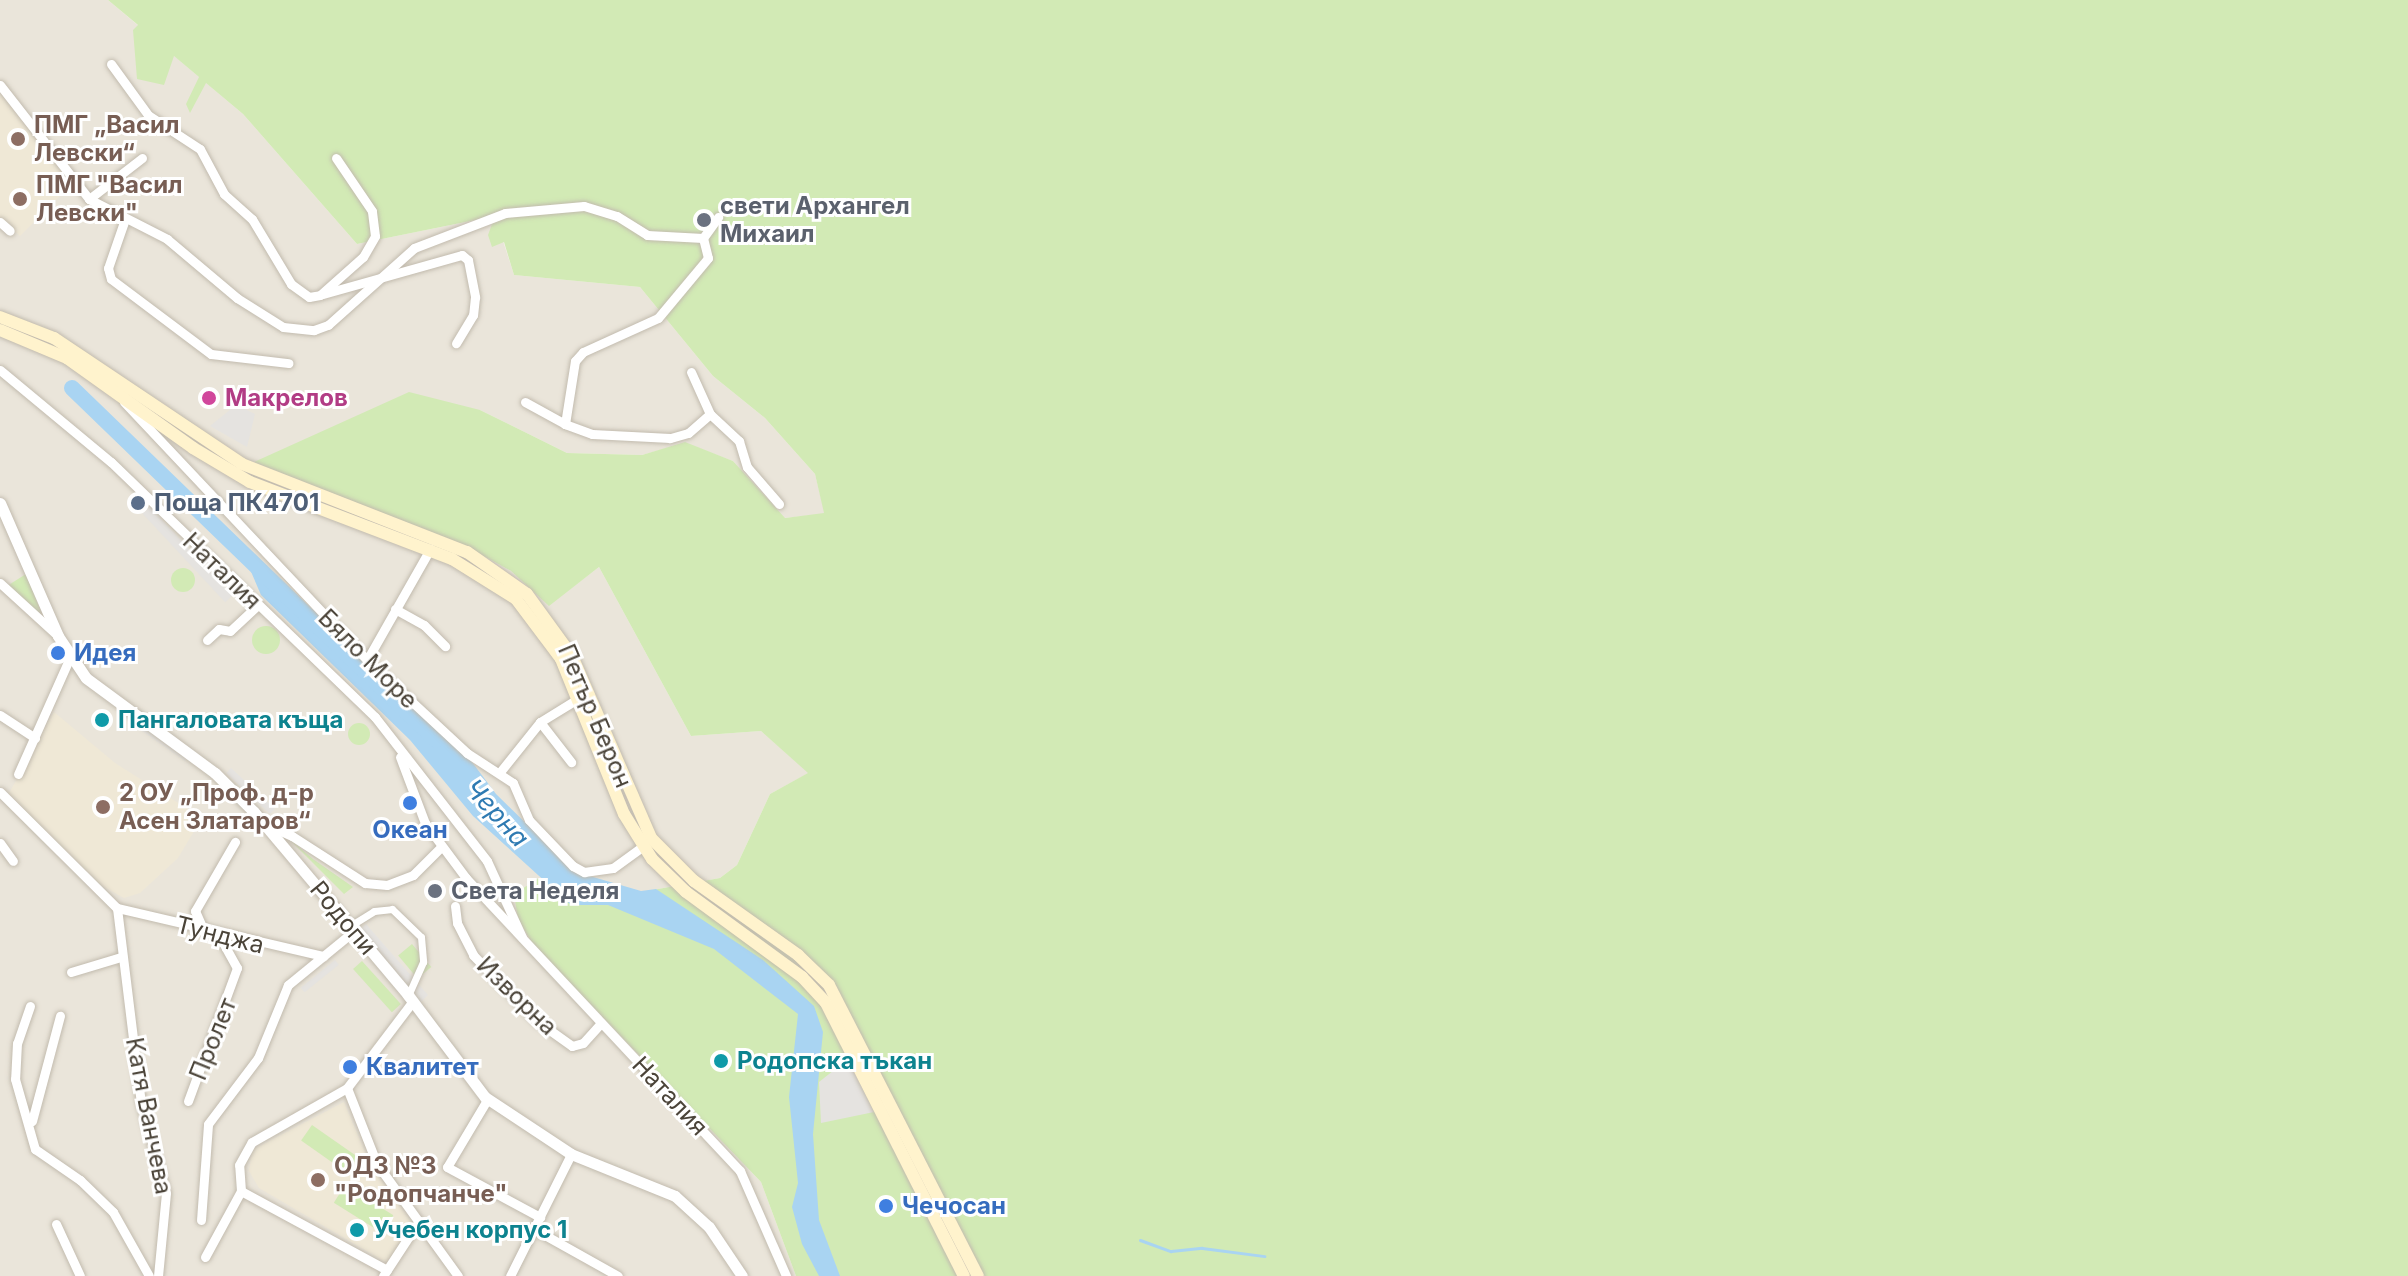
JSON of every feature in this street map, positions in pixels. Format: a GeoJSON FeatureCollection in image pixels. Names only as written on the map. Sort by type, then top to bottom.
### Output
{"type":"FeatureCollection","features":[{"type":"Feature","properties":{"kind":"main road","name":"Петър Берон"},"geometry":{"type":"LineString","coordinates":[[0,317],[54,338],[196,443],[259,472],[467,552],[527,594],[572,656],[651,838],[694,881],[798,955],[829,985],[978,1276]]}},
{"type":"Feature","properties":{"kind":"main road","name":"Петър Берон"},"geometry":{"type":"LineString","coordinates":[[0,330],[49,348],[262,488],[430,549],[474,569],[516,599],[544,631],[579,698],[624,814],[643,846],[686,892],[819,994],[964,1276]]}},
{"type":"Feature","properties":{"kind":"street"},"geometry":{"type":"LineString","coordinates":[[111,64],[148,115],[200,149],[216,183],[252,219],[299,294],[320,295],[443,258],[468,260],[473,315],[456,343]]}},
{"type":"Feature","properties":{"kind":"street"},"geometry":{"type":"LineString","coordinates":[[0,85],[89,199],[167,239],[237,298],[283,327],[314,330],[328,325],[414,248],[505,213],[584,206],[617,216],[647,235],[703,238]]}},
{"type":"Feature","properties":{"kind":"street"},"geometry":{"type":"LineString","coordinates":[[89,199],[142,158]]}},
{"type":"Feature","properties":{"kind":"street"},"geometry":{"type":"LineString","coordinates":[[320,295],[363,257],[375,236],[372,211],[336,158]]}},
{"type":"Feature","properties":{"kind":"street"},"geometry":{"type":"LineString","coordinates":[[565,424],[572,374],[583,352],[665,311],[708,258],[703,238],[718,217]]}},
{"type":"Feature","properties":{"kind":"street"},"geometry":{"type":"LineString","coordinates":[[125,219],[108,268],[111,279],[211,354],[288,363]]}},
{"type":"Feature","properties":{"kind":"street"},"geometry":{"type":"LineString","coordinates":[[0,222],[10,231]]}},
{"type":"Feature","properties":{"kind":"street","name":"Наталия"},"geometry":{"type":"LineString","coordinates":[[0,370],[111,462],[365,707],[487,861],[522,937]]}},
{"type":"Feature","properties":{"kind":"street"},"geometry":{"type":"LineString","coordinates":[[691,372],[710,414],[739,441],[747,467],[779,504]]}},
{"type":"Feature","properties":{"kind":"street","name":"Бяло Море"},"geometry":{"type":"LineString","coordinates":[[111,387],[367,660],[467,753],[513,783],[529,820],[584,872],[613,868],[643,846]]}},
{"type":"Feature","properties":{"kind":"street"},"geometry":{"type":"LineString","coordinates":[[525,402],[565,424],[592,434],[670,438],[688,433],[710,414]]}},
{"type":"Feature","properties":{"kind":"street","name":"Родопи"},"geometry":{"type":"LineString","coordinates":[[0,503],[58,636],[86,678],[215,773],[263,824],[411,998],[487,1100],[571,1154],[675,1196],[709,1227],[742,1276]]}},
{"type":"Feature","properties":{"kind":"street"},"geometry":{"type":"LineString","coordinates":[[367,660],[430,549]]}},
{"type":"Feature","properties":{"kind":"street"},"geometry":{"type":"LineString","coordinates":[[0,583],[58,636]]}},
{"type":"Feature","properties":{"kind":"street"},"geometry":{"type":"LineString","coordinates":[[207,640],[219,629],[230,631],[257,606]]}},
{"type":"Feature","properties":{"kind":"street"},"geometry":{"type":"LineString","coordinates":[[395,609],[424,625],[445,646]]}},
{"type":"Feature","properties":{"kind":"street"},"geometry":{"type":"LineString","coordinates":[[18,774],[71,655]]}},
{"type":"Feature","properties":{"kind":"street"},"geometry":{"type":"LineString","coordinates":[[500,772],[540,722],[579,698]]}},
{"type":"Feature","properties":{"kind":"street"},"geometry":{"type":"LineString","coordinates":[[0,715],[35,738]]}},
{"type":"Feature","properties":{"kind":"street"},"geometry":{"type":"LineString","coordinates":[[540,722],[571,762]]}},
{"type":"Feature","properties":{"kind":"street","name":"Наталия"},"geometry":{"type":"LineString","coordinates":[[398,750],[422,816],[441,847],[740,1171],[786,1276]]}},
{"type":"Feature","properties":{"kind":"street"},"geometry":{"type":"LineString","coordinates":[[2,797],[117,908]]}},
{"type":"Feature","properties":{"kind":"street"},"geometry":{"type":"LineString","coordinates":[[263,824],[292,836],[365,883],[387,885],[413,875],[441,847]]}},
{"type":"Feature","properties":{"kind":"street"},"geometry":{"type":"LineString","coordinates":[[204,931],[195,911],[235,842]]}},
{"type":"Feature","properties":{"kind":"street"},"geometry":{"type":"LineString","coordinates":[[0,843],[13,861]]}},
{"type":"Feature","properties":{"kind":"street","name":"Изворна"},"geometry":{"type":"LineString","coordinates":[[455,906],[457,923],[473,955],[537,1021],[572,1046],[583,1043],[601,1023]]}},
{"type":"Feature","properties":{"kind":"street","name":"Тунджа"},"geometry":{"type":"LineString","coordinates":[[117,908],[204,931],[324,956]]}},
{"type":"Feature","properties":{"kind":"street","name":"Катя Ванчева"},"geometry":{"type":"LineString","coordinates":[[117,908],[141,1103],[166,1193],[158,1276]]}},
{"type":"Feature","properties":{"kind":"street"},"geometry":{"type":"LineString","coordinates":[[201,1220],[208,1124],[258,1058],[288,985],[374,911],[392,909],[421,937],[423,962],[411,998],[347,1088],[252,1142],[239,1165],[241,1191],[205,1257]]}},
{"type":"Feature","properties":{"kind":"street","name":"Пролет"},"geometry":{"type":"LineString","coordinates":[[188,1101],[237,968],[218,934]]}},
{"type":"Feature","properties":{"kind":"street"},"geometry":{"type":"LineString","coordinates":[[71,972],[121,957]]}},
{"type":"Feature","properties":{"kind":"street"},"geometry":{"type":"LineString","coordinates":[[30,1006],[15,1056],[15,1079],[39,1157],[80,1180],[113,1212],[149,1276]]}},
{"type":"Feature","properties":{"kind":"street"},"geometry":{"type":"LineString","coordinates":[[31,1125],[60,1016]]}},
{"type":"Feature","properties":{"kind":"street"},"geometry":{"type":"LineString","coordinates":[[347,1088],[377,1164],[458,1276]]}},
{"type":"Feature","properties":{"kind":"street"},"geometry":{"type":"LineString","coordinates":[[487,1100],[447,1167],[540,1217]]}},
{"type":"Feature","properties":{"kind":"street"},"geometry":{"type":"LineString","coordinates":[[510,1276],[571,1154]]}},
{"type":"Feature","properties":{"kind":"street"},"geometry":{"type":"LineString","coordinates":[[241,1191],[385,1273],[419,1221]]}},
{"type":"Feature","properties":{"kind":"street"},"geometry":{"type":"LineString","coordinates":[[56,1224],[80,1276]]}},
{"type":"Feature","properties":{"kind":"street"},"geometry":{"type":"LineString","coordinates":[[534,1229],[618,1276]]}},
{"type":"Feature","properties":{"kind":"shaded area"},"geometry":{"type":"Polygon","coordinates":[[[0,0],[108,0],[243,114],[357,244],[495,216],[514,275],[640,287],[713,376],[765,418],[815,474],[825,514],[784,518],[733,461],[685,443],[642,455],[567,453],[480,410],[471,549],[511,571],[549,605],[599,567],[691,736],[761,731],[809,773],[770,794],[737,865],[720,878],[641,892],[605,883],[534,946],[761,1182],[796,1276],[0,1276],[0,0]]]}},
{"type":"Feature","properties":{"kind":"shaded area","name":"ПМГ „Васил Левски“"},"geometry":{"type":"Polygon","coordinates":[[[0,93],[72,184],[20,236],[0,218],[0,93]]]}},
{"type":"Feature","properties":{"kind":"shaded area"},"geometry":{"type":"Polygon","coordinates":[[[236,405],[255,414],[247,447],[210,426],[236,405]]]}},
{"type":"Feature","properties":{"kind":"shaded area"},"geometry":{"type":"Polygon","coordinates":[[[150,507],[233,595],[225,602],[143,514],[150,507]]]}},
{"type":"Feature","properties":{"kind":"shaded area","name":"2 ОУ „Проф. д-р Асен Златаров“"},"geometry":{"type":"Polygon","coordinates":[[[54,712],[115,763],[202,818],[178,858],[140,893],[124,898],[102,886],[8,795],[54,712]]]}},
{"type":"Feature","properties":{"kind":"shaded area"},"geometry":{"type":"Polygon","coordinates":[[[128,715],[188,757],[185,761],[125,719],[128,715]]]}},
{"type":"Feature","properties":{"kind":"shaded area"},"geometry":{"type":"Polygon","coordinates":[[[231,768],[275,809],[270,814],[226,773],[231,768]]]}},
{"type":"Feature","properties":{"kind":"shaded area"},"geometry":{"type":"Polygon","coordinates":[[[366,924],[428,995],[419,1004],[358,931],[366,924]]]}},
{"type":"Feature","properties":{"kind":"shaded area"},"geometry":{"type":"Polygon","coordinates":[[[335,960],[339,965],[305,992],[301,988],[335,960]]]}},
{"type":"Feature","properties":{"kind":"shaded area"},"geometry":{"type":"Polygon","coordinates":[[[843,1063],[853,1069],[874,1112],[821,1123],[819,1082],[843,1063]]]}},
{"type":"Feature","properties":{"kind":"shaded area","name":"ОДЗ №3 \"Родопчанче\""},"geometry":{"type":"Polygon","coordinates":[[[344,1102],[370,1164],[412,1223],[387,1263],[259,1188],[249,1171],[252,1150],[344,1102]]]}},
{"type":"Feature","properties":{"kind":"green space"},"geometry":{"type":"Polygon","coordinates":[[[108,0],[2408,0],[2408,1276],[796,1276],[761,1182],[534,946],[518,919],[514,894],[539,878],[641,892],[720,878],[737,865],[770,794],[808,773],[761,731],[691,736],[599,567],[549,606],[511,571],[471,549],[254,462],[409,392],[480,410],[567,453],[642,455],[685,442],[733,461],[785,518],[824,513],[815,474],[765,418],[713,376],[640,287],[514,275],[504,242],[492,247],[488,235],[495,216],[357,244],[243,114],[206,83],[190,113],[186,104],[199,77],[174,56],[164,85],[137,79],[133,30],[138,25],[108,0]]]}},
{"type":"Feature","properties":{"kind":"green space"},"geometry":{"type":"Polygon","coordinates":[[[183,568],[191,572],[195,580],[191,588],[183,592],[175,588],[171,580],[175,572],[183,568]]]}},
{"type":"Feature","properties":{"kind":"green space"},"geometry":{"type":"Polygon","coordinates":[[[26,574],[43,617],[7,586],[26,574]]]}},
{"type":"Feature","properties":{"kind":"green space"},"geometry":{"type":"Polygon","coordinates":[[[266,626],[276,630],[280,640],[276,650],[266,654],[256,650],[252,640],[256,630],[266,626]]]}},
{"type":"Feature","properties":{"kind":"green space"},"geometry":{"type":"Polygon","coordinates":[[[359,723],[367,726],[370,734],[367,742],[359,745],[351,742],[348,734],[351,726],[359,723]]]}},
{"type":"Feature","properties":{"kind":"green space"},"geometry":{"type":"Polygon","coordinates":[[[287,837],[313,859],[353,887],[344,894],[287,837]]]}},
{"type":"Feature","properties":{"kind":"green space"},"geometry":{"type":"Polygon","coordinates":[[[412,944],[431,967],[417,979],[398,956],[412,944]]]}},
{"type":"Feature","properties":{"kind":"green space"},"geometry":{"type":"Polygon","coordinates":[[[362,961],[401,1004],[392,1012],[353,969],[362,961]]]}},
{"type":"Feature","properties":{"kind":"green space"},"geometry":{"type":"Polygon","coordinates":[[[312,1125],[358,1157],[347,1173],[301,1141],[312,1125]]]}},
{"type":"Feature","properties":{"kind":"green space"},"geometry":{"type":"Polygon","coordinates":[[[345,1185],[393,1215],[382,1233],[334,1203],[345,1185]]]}},
{"type":"Feature","properties":{"kind":"water"},"geometry":{"type":"Polygon","coordinates":[[[249,567],[286,596],[409,720],[432,728],[466,754],[496,794],[576,872],[641,891],[656,889],[763,960],[814,1006],[823,1032],[813,1134],[819,1220],[840,1276],[819,1276],[802,1244],[792,1207],[798,1183],[789,1097],[798,1014],[714,949],[608,905],[571,905],[473,816],[410,740],[261,595],[249,567]]]}},
{"type":"Feature","properties":{"kind":"waterway","name":"Черна"},"geometry":{"type":"LineString","coordinates":[[72,388],[436,740]]}},
{"type":"Feature","properties":{"kind":"waterway"},"geometry":{"type":"LineString","coordinates":[[1140,1240],[1171,1251],[1202,1248],[1264,1256]]}},
{"type":"Feature","properties":{"kind":"place","name":"ПМГ „Васил Левски“"},"geometry":{"type":"Point","coordinates":[18,139]}},
{"type":"Feature","properties":{"kind":"place","name":"ПМГ \"Васил Левски\""},"geometry":{"type":"Point","coordinates":[20,199]}},
{"type":"Feature","properties":{"kind":"place","name":"свети Архангел Михаил"},"geometry":{"type":"Point","coordinates":[704,220]}},
{"type":"Feature","properties":{"kind":"place","name":"Макрелов"},"geometry":{"type":"Point","coordinates":[209,398]}},
{"type":"Feature","properties":{"kind":"place","name":"Поща ПК4701"},"geometry":{"type":"Point","coordinates":[138,503]}},
{"type":"Feature","properties":{"kind":"place","name":"Идея"},"geometry":{"type":"Point","coordinates":[58,653]}},
{"type":"Feature","properties":{"kind":"place","name":"Пангаловата къща"},"geometry":{"type":"Point","coordinates":[102,720]}},
{"type":"Feature","properties":{"kind":"place","name":"Океан"},"geometry":{"type":"Point","coordinates":[410,803]}},
{"type":"Feature","properties":{"kind":"place","name":"2 ОУ „Проф. д-р Асен Златаров“"},"geometry":{"type":"Point","coordinates":[103,807]}},
{"type":"Feature","properties":{"kind":"place","name":"Света Неделя"},"geometry":{"type":"Point","coordinates":[435,891]}},
{"type":"Feature","properties":{"kind":"place","name":"Родопска тъкан"},"geometry":{"type":"Point","coordinates":[721,1061]}},
{"type":"Feature","properties":{"kind":"place","name":"Квалитет"},"geometry":{"type":"Point","coordinates":[350,1067]}},
{"type":"Feature","properties":{"kind":"place","name":"ОДЗ №3 \"Родопчанче\""},"geometry":{"type":"Point","coordinates":[318,1180]}},
{"type":"Feature","properties":{"kind":"place","name":"Чечосан"},"geometry":{"type":"Point","coordinates":[886,1206]}},
{"type":"Feature","properties":{"kind":"place","name":"Учебен корпус 1"},"geometry":{"type":"Point","coordinates":[357,1230]}}]}
